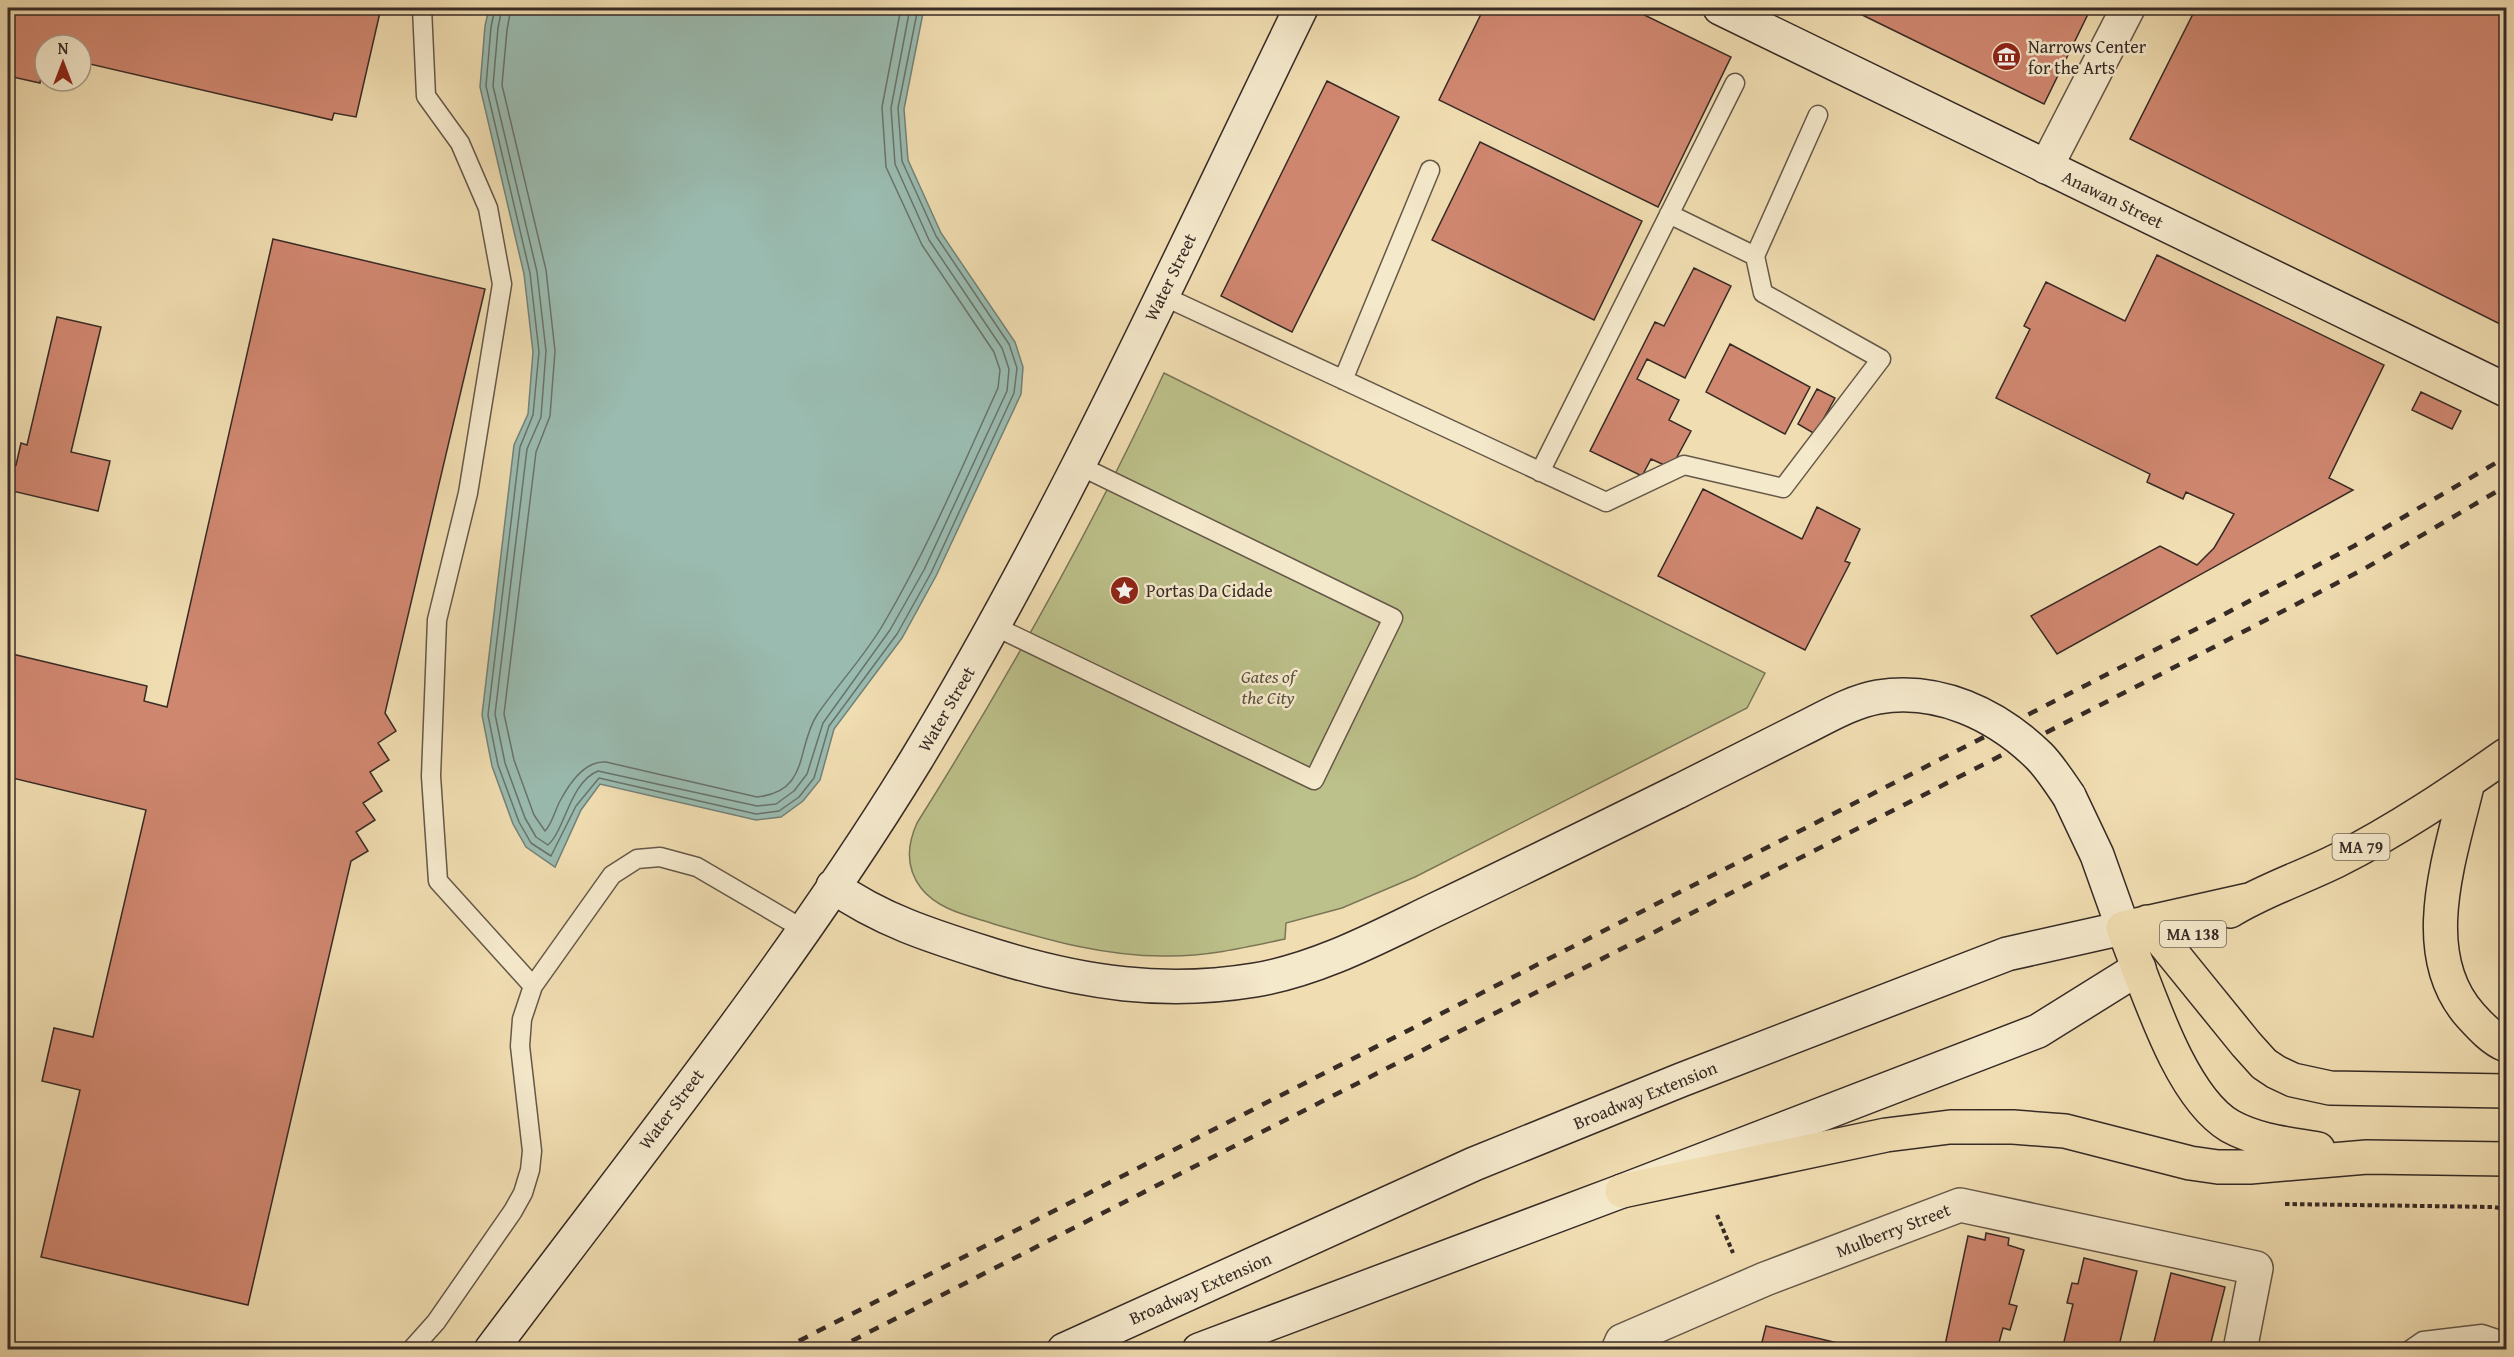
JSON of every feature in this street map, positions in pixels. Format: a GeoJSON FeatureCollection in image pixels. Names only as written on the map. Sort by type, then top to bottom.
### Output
{"type":"FeatureCollection","features":[{"type":"Feature","properties":{"kind":"highway","name":"Broadway Extension"},"geometry":{"type":"LineString","coordinates":[[2139,968],[2248,900],[2348,855],[2424,811],[2506,755]]}},
{"type":"Feature","properties":{"kind":"highway"},"geometry":{"type":"LineString","coordinates":[[2468,782],[2445,880],[2440,935],[2450,987],[2463,1007],[2480,1026],[2506,1045]]}},
{"type":"Feature","properties":{"kind":"highway","name":"Broadway Extension"},"geometry":{"type":"LineString","coordinates":[[2135,925],[2248,900]]}},
{"type":"Feature","properties":{"kind":"highway"},"geometry":{"type":"LineString","coordinates":[[2135,925],[2169,949],[2264,1064],[2293,1080],[2330,1088],[2506,1091]]}},
{"type":"Feature","properties":{"kind":"highway"},"geometry":{"type":"LineString","coordinates":[[2135,925],[2139,968],[2176,1058],[2198,1096],[2213,1113],[2230,1126],[2252,1136],[2274,1142],[2367,1156]]}},
{"type":"Feature","properties":{"kind":"highway"},"geometry":{"type":"LineString","coordinates":[[1622,1191],[1886,1135],[1950,1127],[2013,1127],[2065,1131],[2218,1167],[2250,1167],[2367,1156],[2506,1159]]}},
{"type":"Feature","properties":{"kind":"street","name":"Water Street"},"geometry":{"type":"LineString","coordinates":[[491,1350],[803,929],[903,780],[994,626],[1078,465],[1301,8]]}},
{"type":"Feature","properties":{"kind":"street","name":"Anawan Street"},"geometry":{"type":"LineString","coordinates":[[1720,8],[2506,390]]}},
{"type":"Feature","properties":{"kind":"street"},"geometry":{"type":"LineString","coordinates":[[2046,167],[2128,8]]}},
{"type":"Feature","properties":{"kind":"street"},"geometry":{"type":"LineString","coordinates":[[832,886],[854,902],[897,923],[1050,971],[1108,984],[1143,987],[1256,980],[1293,971],[1360,946],[1830,715],[1876,698],[1900,695],[1926,696],[1950,701],[2000,723],[2040,757],[2069,796],[2097,855],[2135,925]]}},
{"type":"Feature","properties":{"kind":"street","name":"Broadway Extension"},"geometry":{"type":"LineString","coordinates":[[1064,1350],[1474,1164],[1681,1080],[2007,954],[2135,925]]}},
{"type":"Feature","properties":{"kind":"street","name":"Broadway Extension"},"geometry":{"type":"LineString","coordinates":[[1199,1350],[2038,1031],[2139,968]]}},
{"type":"Feature","properties":{"kind":"street","name":"Mulberry Street"},"geometry":{"type":"LineString","coordinates":[[1618,1350],[1622,1341],[1765,1279],[1960,1205],[2256,1268],[2240,1350]]}},
{"type":"Feature","properties":{"kind":"lane"},"geometry":{"type":"LineString","coordinates":[[422,8],[426,96],[460,143],[488,208],[502,284],[468,493],[437,620],[431,776],[438,881],[533,986]]}},
{"type":"Feature","properties":{"kind":"lane"},"geometry":{"type":"LineString","coordinates":[[1540,472],[1735,83]]}},
{"type":"Feature","properties":{"kind":"lane"},"geometry":{"type":"LineString","coordinates":[[1161,296],[1606,502],[1684,465],[1783,488],[1881,360],[1763,293],[1755,256],[1818,115]]}},
{"type":"Feature","properties":{"kind":"lane"},"geometry":{"type":"LineString","coordinates":[[1343,380],[1430,170]]}},
{"type":"Feature","properties":{"kind":"lane"},"geometry":{"type":"LineString","coordinates":[[1669,214],[1755,256]]}},
{"type":"Feature","properties":{"kind":"lane"},"geometry":{"type":"LineString","coordinates":[[994,626],[1314,780],[1393,618],[1078,465]]}},
{"type":"Feature","properties":{"kind":"lane"},"geometry":{"type":"LineString","coordinates":[[411,1350],[436,1322],[523,1193],[530,1170],[532,1151],[520,1046],[522,1019],[533,986],[612,875],[636,859],[660,857],[697,867],[803,929]]}},
{"type":"Feature","properties":{"kind":"lane"},"geometry":{"type":"LineString","coordinates":[[2410,1350],[2423,1341],[2482,1334],[2506,1342]]}},
{"type":"Feature","properties":{"kind":"green space","name":"Gates of the City"},"geometry":{"type":"Polygon","coordinates":[[[1164,373],[1765,673],[1747,708],[1415,877],[1342,908],[1286,923],[1285,939],[1239,949],[1194,955],[1163,956],[1120,953],[1079,947],[1018,931],[956,912],[937,902],[921,888],[912,872],[909,856],[911,839],[917,823],[1048,602],[1108,488],[1164,373]]]}},
{"type":"Feature","properties":{"kind":"water"},"geometry":{"type":"Polygon","coordinates":[[[489,8],[924,8],[904,109],[908,160],[941,233],[1015,342],[1023,367],[1021,394],[936,576],[902,638],[834,729],[820,780],[803,801],[781,817],[756,820],[600,784],[581,810],[555,867],[526,847],[513,824],[492,766],[482,715],[514,445],[528,414],[533,352],[524,274],[480,87],[485,26],[489,8]]]}},
{"type":"Feature","properties":{"kind":"building"},"geometry":{"type":"Polygon","coordinates":[[[8,8],[381,8],[356,117],[334,113],[332,120],[93,65],[93,33],[33,33],[33,81],[8,76],[8,8]]]}},
{"type":"Feature","properties":{"kind":"building"},"geometry":{"type":"Polygon","coordinates":[[[1484,8],[1630,8],[1731,57],[1658,207],[1439,100],[1484,8]]]}},
{"type":"Feature","properties":{"kind":"building","name":"Narrows Center for the Arts"},"geometry":{"type":"Polygon","coordinates":[[[1848,8],[2091,8],[2044,104],[1848,8]]]}},
{"type":"Feature","properties":{"kind":"building"},"geometry":{"type":"Polygon","coordinates":[[[2196,8],[2506,8],[2506,327],[2130,139],[2196,8]]]}},
{"type":"Feature","properties":{"kind":"building"},"geometry":{"type":"Polygon","coordinates":[[[1327,81],[1399,117],[1292,332],[1221,296],[1327,81]]]}},
{"type":"Feature","properties":{"kind":"building"},"geometry":{"type":"Polygon","coordinates":[[[1480,142],[1642,221],[1594,320],[1432,240],[1480,142]]]}},
{"type":"Feature","properties":{"kind":"building"},"geometry":{"type":"Polygon","coordinates":[[[273,239],[485,289],[385,713],[396,731],[378,743],[389,760],[370,772],[382,791],[363,803],[375,820],[356,832],[368,851],[351,861],[248,1305],[41,1257],[80,1090],[42,1081],[54,1028],[93,1037],[146,810],[8,777],[8,653],[147,686],[144,701],[167,707],[273,239]]]}},
{"type":"Feature","properties":{"kind":"building"},"geometry":{"type":"Polygon","coordinates":[[[2157,255],[2384,365],[2329,478],[2353,490],[2057,654],[2031,616],[2160,546],[2197,565],[2214,548],[2234,514],[2186,492],[2183,499],[2147,482],[2150,474],[1996,398],[2030,329],[2024,326],[2046,282],[2125,321],[2157,255]]]}},
{"type":"Feature","properties":{"kind":"building"},"geometry":{"type":"Polygon","coordinates":[[[1694,268],[1731,286],[1685,378],[1647,359],[1637,379],[1679,400],[1669,420],[1691,431],[1671,468],[1651,459],[1642,476],[1590,451],[1655,322],[1664,326],[1694,268]]]}},
{"type":"Feature","properties":{"kind":"building"},"geometry":{"type":"Polygon","coordinates":[[[57,317],[101,327],[71,452],[110,461],[98,511],[8,490],[8,463],[16,465],[21,443],[27,445],[57,317]]]}},
{"type":"Feature","properties":{"kind":"building"},"geometry":{"type":"Polygon","coordinates":[[[1730,344],[1810,387],[1785,434],[1706,392],[1730,344]]]}},
{"type":"Feature","properties":{"kind":"building"},"geometry":{"type":"Polygon","coordinates":[[[1817,389],[1835,398],[1815,434],[1798,424],[1817,389]]]}},
{"type":"Feature","properties":{"kind":"building"},"geometry":{"type":"Polygon","coordinates":[[[2421,392],[2461,411],[2452,429],[2412,410],[2421,392]]]}},
{"type":"Feature","properties":{"kind":"building"},"geometry":{"type":"Polygon","coordinates":[[[1703,489],[1802,539],[1817,507],[1860,529],[1845,561],[1850,563],[1805,650],[1658,576],[1703,489]]]}},
{"type":"Feature","properties":{"kind":"building"},"geometry":{"type":"Polygon","coordinates":[[[1986,1233],[2009,1238],[2008,1245],[2024,1250],[2009,1304],[2017,1306],[2010,1330],[2003,1328],[1997,1350],[1944,1350],[1968,1236],[1985,1240],[1986,1233]]]}},
{"type":"Feature","properties":{"kind":"building"},"geometry":{"type":"Polygon","coordinates":[[[2084,1258],[2137,1271],[2118,1350],[2062,1350],[2073,1304],[2067,1303],[2072,1283],[2078,1284],[2084,1258]]]}},
{"type":"Feature","properties":{"kind":"building"},"geometry":{"type":"Polygon","coordinates":[[[2171,1273],[2225,1287],[2209,1350],[2152,1350],[2171,1273]]]}},
{"type":"Feature","properties":{"kind":"building"},"geometry":{"type":"Polygon","coordinates":[[[1766,1326],[1867,1350],[1760,1350],[1766,1326]]]}},
{"type":"Feature","properties":{"kind":"railway"},"geometry":{"type":"LineString","coordinates":[[781,1350],[2200,627],[2354,546],[2506,457]]}},
{"type":"Feature","properties":{"kind":"railway"},"geometry":{"type":"LineString","coordinates":[[834,1350],[2212,648],[2364,569],[2506,486]]}},
{"type":"Feature","properties":{"kind":"place","name":"Narrows Center for the Arts"},"geometry":{"type":"Point","coordinates":[2007,56]}},
{"type":"Feature","properties":{"kind":"place","name":"Portas Da Cidade"},"geometry":{"type":"Point","coordinates":[1125,590]}}]}
